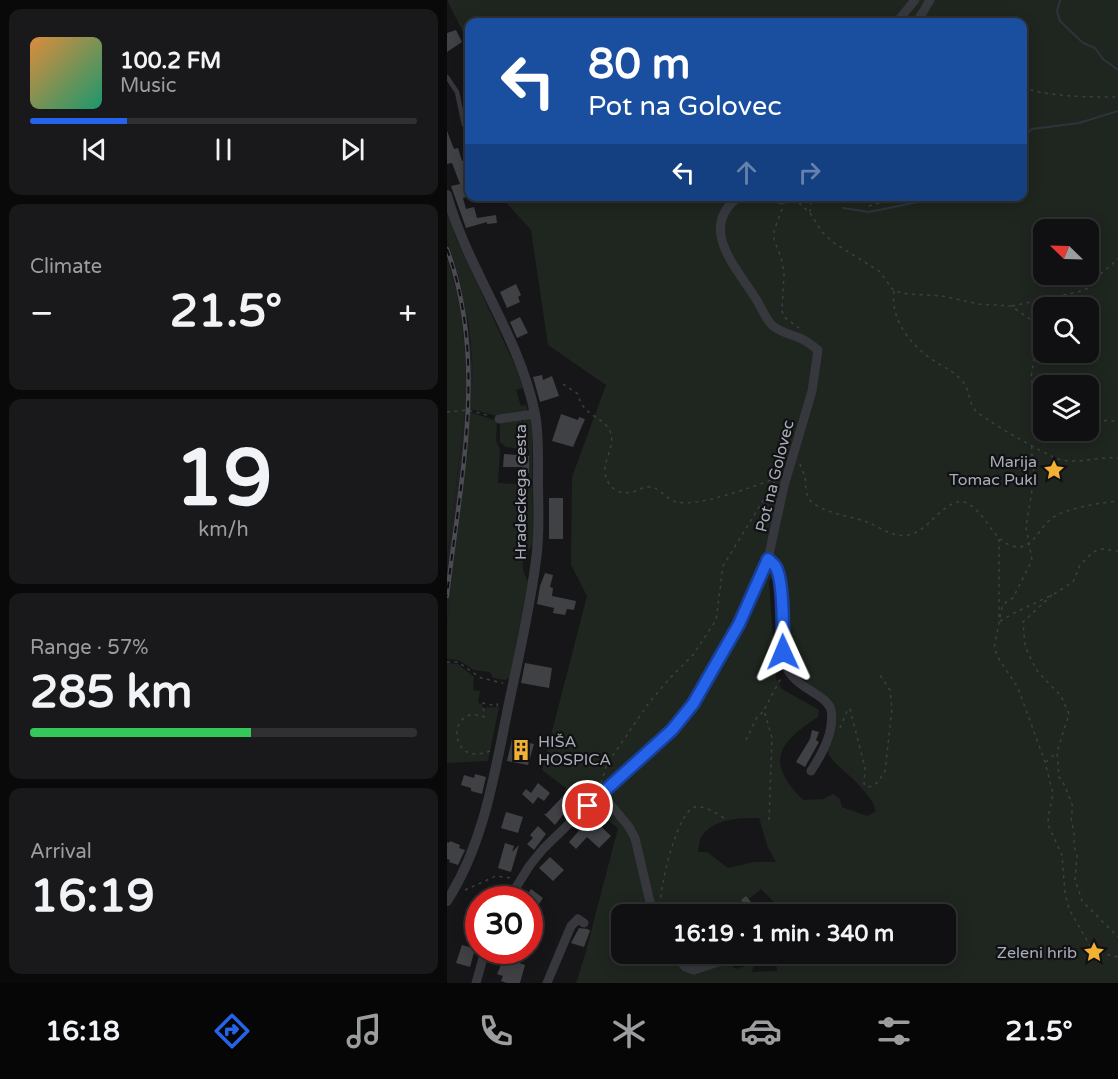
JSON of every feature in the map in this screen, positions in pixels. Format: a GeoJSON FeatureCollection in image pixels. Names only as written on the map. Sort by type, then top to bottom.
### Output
{"type":"FeatureCollection","features":[{"type":"Feature","properties":{"kind":"street"},"geometry":{"type":"LineString","coordinates":[[900,18],[915,0]]}},
{"type":"Feature","properties":{"kind":"street"},"geometry":{"type":"LineString","coordinates":[[919,18],[930,0]]}},
{"type":"Feature","properties":{"kind":"street","name":"Hradeckega cesta"},"geometry":{"type":"LineString","coordinates":[[447,195],[461,238],[521,369],[534,414],[538,450],[538,546],[500,748],[473,851],[464,873],[447,901]]}},
{"type":"Feature","properties":{"kind":"street"},"geometry":{"type":"LineString","coordinates":[[734,201],[721,217],[722,243],[738,273],[773,326],[784,333],[804,340]]}},
{"type":"Feature","properties":{"kind":"street","name":"Pot na Golovec"},"geometry":{"type":"LineString","coordinates":[[517,886],[543,849],[672,730],[693,704],[739,624],[768,559],[784,486],[812,391],[818,350],[804,340]]}},
{"type":"Feature","properties":{"kind":"street"},"geometry":{"type":"LineString","coordinates":[[499,419],[534,414]]}},
{"type":"Feature","properties":{"kind":"street"},"geometry":{"type":"LineString","coordinates":[[768,559],[779,573],[783,613],[783,652],[786,666],[795,679],[826,701],[831,710],[826,744],[811,771]]}},
{"type":"Feature","properties":{"kind":"street"},"geometry":{"type":"LineString","coordinates":[[600,796],[629,827],[635,838],[655,904]]}},
{"type":"Feature","properties":{"kind":"street"},"geometry":{"type":"LineString","coordinates":[[547,983],[571,926],[578,919],[584,923]]}},
{"type":"Feature","properties":{"kind":"street"},"geometry":{"type":"LineString","coordinates":[[476,983],[481,964]]}},
{"type":"Feature","properties":{"kind":"street"},"geometry":{"type":"LineString","coordinates":[[683,964],[694,970],[712,964]]}},
{"type":"Feature","properties":{"kind":"lane"},"geometry":{"type":"LineString","coordinates":[[447,77],[457,92],[464,125],[465,124]]}},
{"type":"Feature","properties":{"kind":"path"},"geometry":{"type":"LineString","coordinates":[[1027,89],[1078,97],[1118,97]]}},
{"type":"Feature","properties":{"kind":"path"},"geometry":{"type":"LineString","coordinates":[[799,201],[810,213],[822,232],[834,243],[879,271],[894,291],[892,302],[904,334],[923,353],[962,380],[971,403],[979,414],[1032,446],[1060,459],[1118,458]]}},
{"type":"Feature","properties":{"kind":"path"},"geometry":{"type":"LineString","coordinates":[[810,213],[811,201]]}},
{"type":"Feature","properties":{"kind":"path"},"geometry":{"type":"LineString","coordinates":[[869,206],[886,201]]}},
{"type":"Feature","properties":{"kind":"path"},"geometry":{"type":"LineString","coordinates":[[782,204],[782,213],[774,231],[774,240],[781,256],[784,274],[782,311],[784,317],[804,334],[804,340]]}},
{"type":"Feature","properties":{"kind":"path"},"geometry":{"type":"LineString","coordinates":[[894,291],[942,296],[979,304],[1011,306],[1078,292],[1091,287],[1097,276],[1118,259]]}},
{"type":"Feature","properties":{"kind":"path"},"geometry":{"type":"LineString","coordinates":[[1011,306],[1033,321],[1038,332],[1031,378],[1033,385]]}},
{"type":"Feature","properties":{"kind":"path"},"geometry":{"type":"LineString","coordinates":[[563,384],[578,394],[580,404],[594,418],[608,427],[612,434],[605,473],[607,481],[615,490],[624,493],[651,487],[678,503],[712,499],[775,479]]}},
{"type":"Feature","properties":{"kind":"path"},"geometry":{"type":"LineString","coordinates":[[447,412],[474,411],[499,419]]}},
{"type":"Feature","properties":{"kind":"path"},"geometry":{"type":"LineString","coordinates":[[522,451],[523,416]]}},
{"type":"Feature","properties":{"kind":"path"},"geometry":{"type":"LineString","coordinates":[[1099,420],[1118,421]]}},
{"type":"Feature","properties":{"kind":"path"},"geometry":{"type":"LineString","coordinates":[[1032,446],[1034,478],[1026,526],[1031,543],[1032,560],[1014,598],[1002,607],[994,648],[1017,688],[1045,762],[1053,794],[1048,818],[1049,827],[1062,855],[1065,893],[1069,909],[1093,951],[1118,957]]}},
{"type":"Feature","properties":{"kind":"path"},"geometry":{"type":"LineString","coordinates":[[799,463],[805,477],[808,498],[813,503],[842,515],[867,521],[885,531],[909,535],[922,529],[946,507],[961,501],[973,507],[999,537],[1011,546],[1021,548],[1031,543],[1051,519],[1060,513],[1118,501]]}},
{"type":"Feature","properties":{"kind":"path"},"geometry":{"type":"LineString","coordinates":[[600,796],[607,764],[648,704],[669,678],[693,655],[715,620],[723,566],[781,472]]}},
{"type":"Feature","properties":{"kind":"path"},"geometry":{"type":"LineString","coordinates":[[999,537],[1000,622]]}},
{"type":"Feature","properties":{"kind":"path"},"geometry":{"type":"LineString","coordinates":[[1000,622],[1073,582],[1080,565],[1093,552],[1102,549],[1118,551]]}},
{"type":"Feature","properties":{"kind":"path"},"geometry":{"type":"LineString","coordinates":[[1052,595],[1023,622],[1025,646],[1038,672],[1061,696],[1069,714],[1057,752],[1059,777],[1073,807],[1071,817],[1077,856],[1075,879],[1082,901],[1118,937]]}},
{"type":"Feature","properties":{"kind":"path"},"geometry":{"type":"LineString","coordinates":[[447,662],[457,662],[486,680],[512,685]]}},
{"type":"Feature","properties":{"kind":"path"},"geometry":{"type":"LineString","coordinates":[[746,740],[786,666]]}},
{"type":"Feature","properties":{"kind":"path"},"geometry":{"type":"LineString","coordinates":[[837,736],[848,709],[850,709],[865,768],[864,784],[868,787],[878,782],[885,771],[893,709],[890,690],[878,672]]}},
{"type":"Feature","properties":{"kind":"path"},"geometry":{"type":"LineString","coordinates":[[491,751],[477,755],[467,754],[456,744],[455,731],[459,722],[465,717],[475,714],[484,717],[483,703],[497,706],[498,703]]}},
{"type":"Feature","properties":{"kind":"path"},"geometry":{"type":"LineString","coordinates":[[764,710],[773,738],[769,820]]}},
{"type":"Feature","properties":{"kind":"path"},"geometry":{"type":"LineString","coordinates":[[1045,762],[1057,752]]}},
{"type":"Feature","properties":{"kind":"path"},"geometry":{"type":"LineString","coordinates":[[658,904],[670,851],[688,811],[694,807],[700,807],[725,819]]}},
{"type":"Feature","properties":{"kind":"path"},"geometry":{"type":"LineString","coordinates":[[459,893],[496,876],[521,879]]}},
{"type":"Feature","properties":{"kind":"shaded area"},"geometry":{"type":"Polygon","coordinates":[[[447,0],[1118,0],[1118,983],[576,983],[618,828],[542,770],[587,596],[571,565],[572,477],[606,385],[548,345],[531,230],[505,201],[1027,201],[1027,18],[465,18],[465,36],[447,0]],[[777,573],[769,581],[776,679],[782,689],[819,710],[818,717],[785,745],[780,765],[791,787],[803,800],[823,799],[833,794],[840,799],[842,807],[867,816],[875,812],[872,801],[828,753],[826,731],[831,703],[811,689],[787,651],[790,615],[786,583],[777,573]],[[744,818],[727,820],[712,826],[701,838],[698,852],[707,852],[728,868],[754,862],[776,862],[768,848],[759,818],[744,818]]]}},
{"type":"Feature","properties":{"kind":"shaded area"},"geometry":{"type":"Polygon","coordinates":[[[447,211],[456,238],[517,370],[523,388],[516,390],[521,406],[526,405],[528,412],[500,417],[471,409],[473,371],[469,326],[458,274],[447,240],[447,211]]]}},
{"type":"Feature","properties":{"kind":"shaded area"},"geometry":{"type":"Polygon","coordinates":[[[447,240],[466,308],[473,371],[472,402],[447,624],[447,558],[467,381],[464,334],[453,275],[447,258],[447,240]]]}},
{"type":"Feature","properties":{"kind":"shaded area"},"geometry":{"type":"Polygon","coordinates":[[[447,258],[457,294],[465,348],[466,404],[447,558],[447,258]]]}},
{"type":"Feature","properties":{"kind":"shaded area"},"geometry":{"type":"Polygon","coordinates":[[[470,412],[497,421],[496,441],[500,450],[498,483],[514,484],[525,480],[524,488],[529,488],[529,450],[523,449],[523,418],[531,419],[533,545],[523,562],[523,571],[528,581],[510,677],[505,680],[493,678],[490,672],[474,670],[458,660],[447,659],[447,624],[470,412]]]}},
{"type":"Feature","properties":{"kind":"shaded area"},"geometry":{"type":"Polygon","coordinates":[[[522,418],[522,449],[506,447],[500,442],[500,424],[503,421],[522,418]]]}},
{"type":"Feature","properties":{"kind":"shaded area"},"geometry":{"type":"Polygon","coordinates":[[[447,663],[458,664],[474,677],[473,690],[480,691],[478,703],[482,704],[483,708],[499,707],[488,761],[447,763],[447,663]]]}},
{"type":"Feature","properties":{"kind":"building"},"geometry":{"type":"Polygon","coordinates":[[[456,30],[462,42],[447,52],[447,33],[456,30]]]}},
{"type":"Feature","properties":{"kind":"building"},"geometry":{"type":"Polygon","coordinates":[[[447,131],[454,149],[458,148],[462,161],[465,160],[465,197],[463,198],[466,209],[474,207],[477,218],[496,215],[497,223],[487,224],[487,222],[466,228],[451,186],[460,184],[452,163],[447,164],[447,131]]]}},
{"type":"Feature","properties":{"kind":"building"},"geometry":{"type":"Polygon","coordinates":[[[516,284],[521,295],[518,297],[520,302],[507,308],[500,292],[516,284]]]}},
{"type":"Feature","properties":{"kind":"building"},"geometry":{"type":"Polygon","coordinates":[[[520,317],[528,333],[517,338],[510,322],[520,317]]]}},
{"type":"Feature","properties":{"kind":"building"},"geometry":{"type":"Polygon","coordinates":[[[542,375],[543,380],[552,376],[559,396],[540,402],[533,377],[542,375]]]}},
{"type":"Feature","properties":{"kind":"building"},"geometry":{"type":"Polygon","coordinates":[[[561,414],[578,420],[579,417],[585,419],[573,447],[552,441],[561,414]]]}},
{"type":"Feature","properties":{"kind":"building"},"geometry":{"type":"Polygon","coordinates":[[[504,454],[529,456],[529,473],[522,474],[522,467],[503,467],[504,454]]]}},
{"type":"Feature","properties":{"kind":"building"},"geometry":{"type":"Polygon","coordinates":[[[549,498],[563,498],[563,539],[549,539],[549,498]]]}},
{"type":"Feature","properties":{"kind":"building"},"geometry":{"type":"Polygon","coordinates":[[[545,573],[553,575],[550,587],[553,588],[552,596],[576,601],[574,610],[567,609],[565,615],[553,613],[554,608],[537,604],[545,573]]]}},
{"type":"Feature","properties":{"kind":"building"},"geometry":{"type":"Polygon","coordinates":[[[525,663],[552,668],[549,688],[521,683],[525,663]]]}},
{"type":"Feature","properties":{"kind":"building"},"geometry":{"type":"Polygon","coordinates":[[[812,730],[819,732],[816,740],[819,742],[805,767],[796,762],[810,739],[812,730]]]}},
{"type":"Feature","properties":{"kind":"building","name":"HIŠA HOSPICA"},"geometry":{"type":"Polygon","coordinates":[[[512,739],[534,744],[528,765],[507,761],[512,739]]]}},
{"type":"Feature","properties":{"kind":"building"},"geometry":{"type":"Polygon","coordinates":[[[475,774],[486,777],[482,794],[461,785],[464,775],[474,778],[475,774]]]}},
{"type":"Feature","properties":{"kind":"building"},"geometry":{"type":"Polygon","coordinates":[[[538,783],[550,793],[544,801],[538,797],[533,804],[522,794],[526,789],[531,793],[538,783]]]}},
{"type":"Feature","properties":{"kind":"building"},"geometry":{"type":"Polygon","coordinates":[[[565,794],[573,802],[555,825],[544,814],[565,794]]]}},
{"type":"Feature","properties":{"kind":"building"},"geometry":{"type":"Polygon","coordinates":[[[506,812],[523,817],[518,833],[501,828],[506,812]]]}},
{"type":"Feature","properties":{"kind":"building"},"geometry":{"type":"Polygon","coordinates":[[[591,817],[611,836],[599,848],[587,837],[576,849],[569,842],[591,817]]]}},
{"type":"Feature","properties":{"kind":"building"},"geometry":{"type":"Polygon","coordinates":[[[538,826],[546,834],[534,850],[527,844],[533,838],[530,835],[538,826]]]}},
{"type":"Feature","properties":{"kind":"building"},"geometry":{"type":"Polygon","coordinates":[[[450,841],[465,850],[458,865],[447,859],[447,842],[450,841]]]}},
{"type":"Feature","properties":{"kind":"building"},"geometry":{"type":"Polygon","coordinates":[[[505,843],[514,846],[512,852],[519,845],[511,872],[498,868],[505,843]]]}},
{"type":"Feature","properties":{"kind":"building"},"geometry":{"type":"Polygon","coordinates":[[[550,857],[564,870],[553,881],[539,868],[550,857]]]}},
{"type":"Feature","properties":{"kind":"building"},"geometry":{"type":"Polygon","coordinates":[[[746,896],[753,904],[744,904],[741,900],[746,896]]]}},
{"type":"Feature","properties":{"kind":"building"},"geometry":{"type":"Polygon","coordinates":[[[579,928],[590,931],[584,947],[571,943],[579,928]]]}},
{"type":"Feature","properties":{"kind":"building"},"geometry":{"type":"Polygon","coordinates":[[[462,945],[465,946],[465,964],[471,964],[470,967],[456,963],[462,945]]]}},
{"type":"Feature","properties":{"kind":"building"},"geometry":{"type":"Polygon","coordinates":[[[501,964],[525,965],[520,983],[501,981],[503,976],[497,974],[501,964]]]}},
{"type":"Feature","properties":{"kind":"waterway"},"geometry":{"type":"LineString","coordinates":[[1060,0],[1057,11],[1060,21],[1083,43],[1095,48],[1103,59],[1118,70]]}},
{"type":"Feature","properties":{"kind":"waterway"},"geometry":{"type":"LineString","coordinates":[[1027,133],[1032,129],[1079,123],[1118,111]]}},
{"type":"Feature","properties":{"kind":"waterway"},"geometry":{"type":"LineString","coordinates":[[843,208],[869,212],[923,201]]}},
{"type":"Feature","properties":{"kind":"railway"},"geometry":{"type":"LineString","coordinates":[[447,249],[459,291],[466,334],[468,378],[464,465],[447,596]]}},
{"type":"Feature","properties":{"kind":"place","name":"Marija Tomac Pukl"},"geometry":{"type":"Point","coordinates":[1054,470]}},
{"type":"Feature","properties":{"kind":"place","name":"HIŠA HOSPICA"},"geometry":{"type":"Point","coordinates":[521,750]}},
{"type":"Feature","properties":{"kind":"place","name":"Zeleni hrib"},"geometry":{"type":"Point","coordinates":[1094,952]}},
{"type":"Feature","properties":{"kind":"route"},"geometry":{"type":"LineString","coordinates":[[588,806],[672,730],[693,704],[739,624],[768,559],[779,573],[783,613],[783,652]]}}]}
